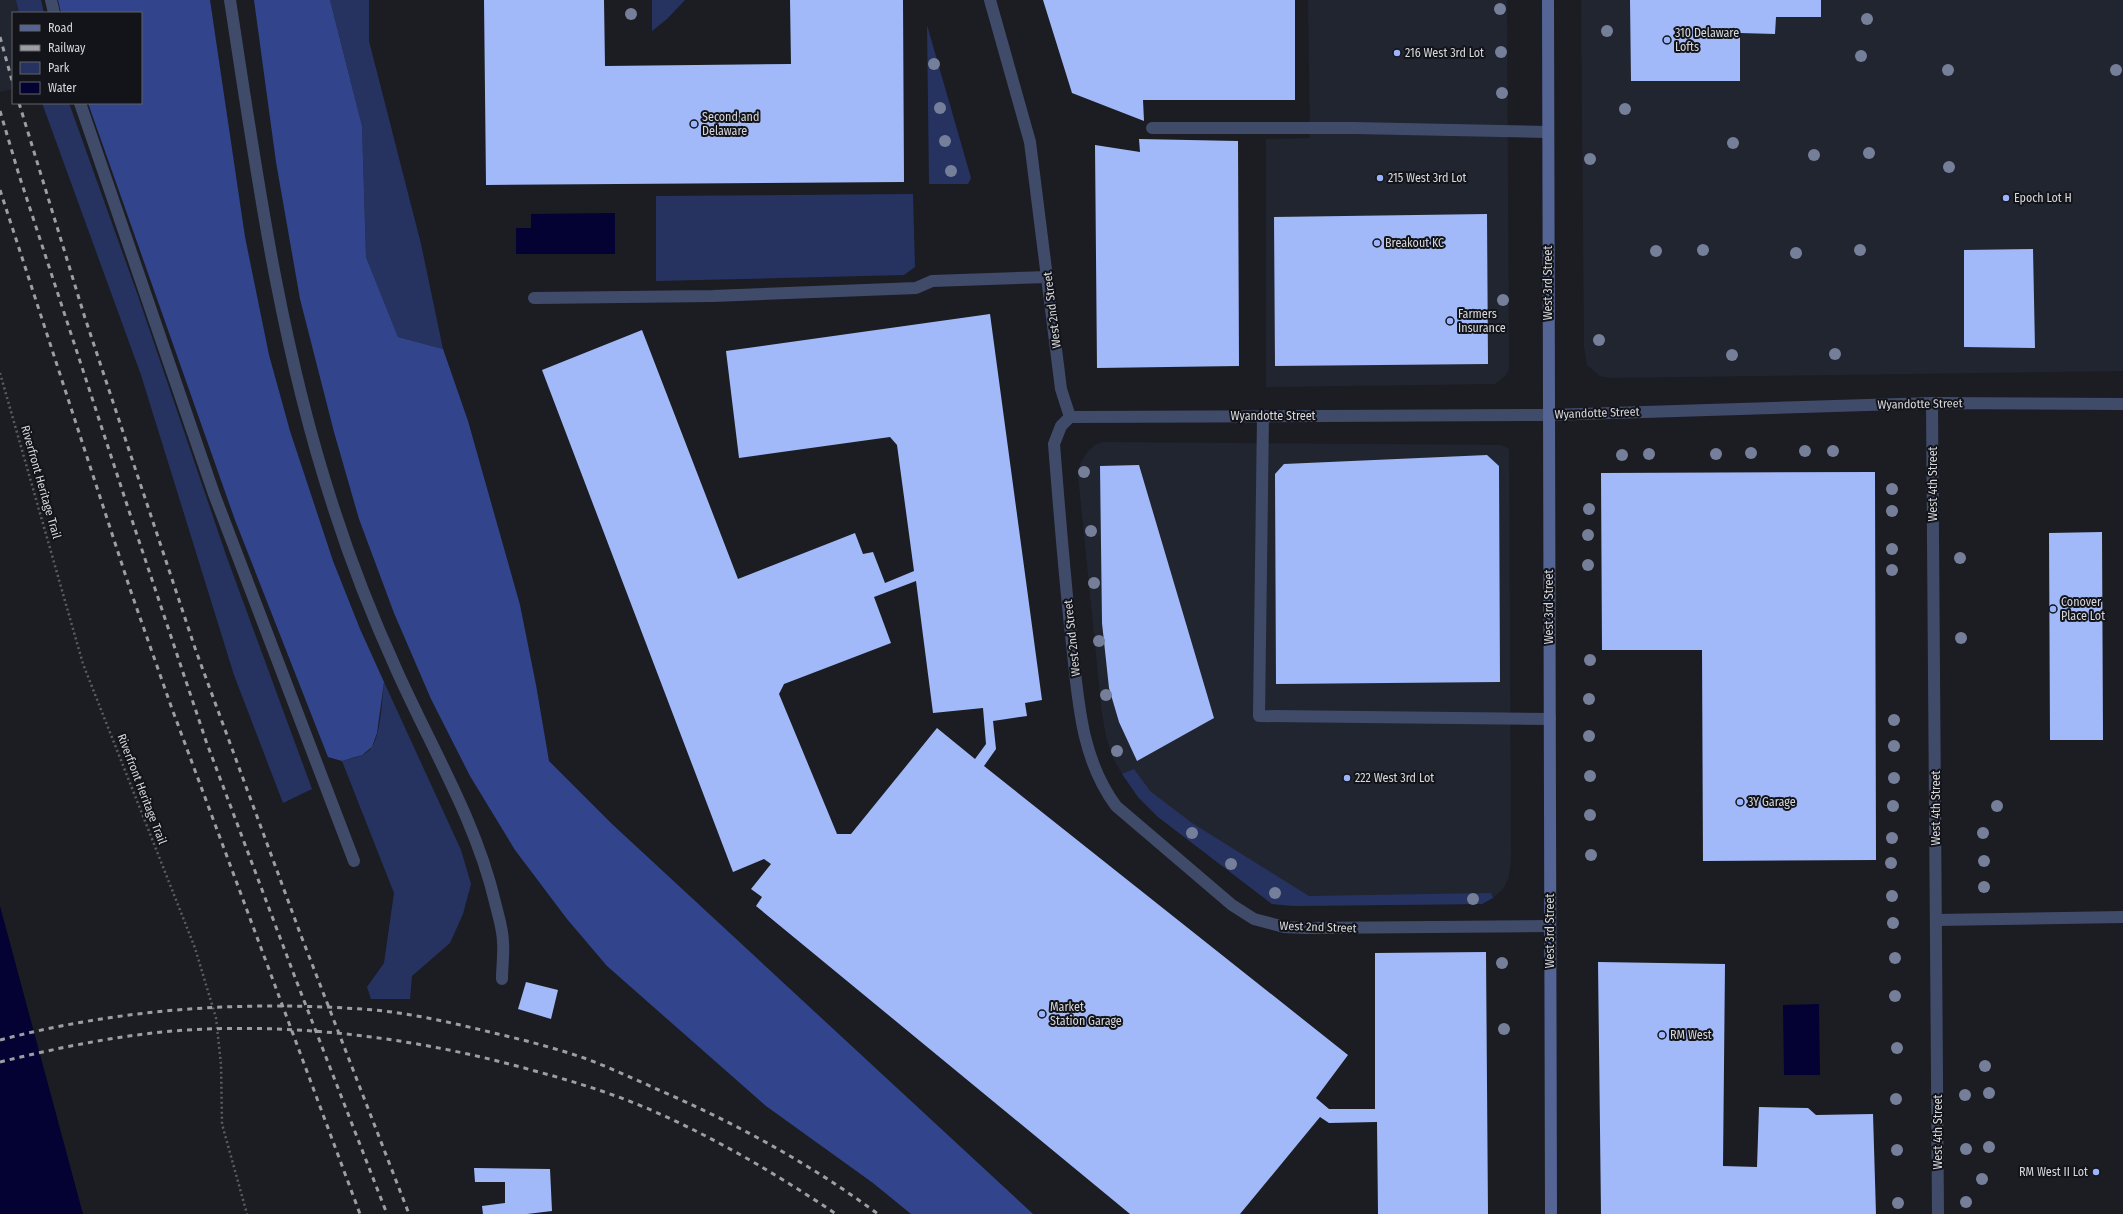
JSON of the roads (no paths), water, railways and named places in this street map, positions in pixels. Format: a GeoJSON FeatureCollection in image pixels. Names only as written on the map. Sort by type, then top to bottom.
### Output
{"type":"FeatureCollection","features":[{"type":"Feature","properties":{"kind":"street"},"geometry":{"type":"LineString","coordinates":[[50,0],[54,12]]}},
{"type":"Feature","properties":{"kind":"street"},"geometry":{"type":"LineString","coordinates":[[230,0],[260,194],[283,323],[303,407],[332,503],[361,589],[397,671],[465,816],[490,880],[503,940],[502,978]]}},
{"type":"Feature","properties":{"kind":"street","name":"West 2nd Street"},"geometry":{"type":"LineString","coordinates":[[990,0],[1030,142],[1061,389],[1070,417],[1061,426],[1054,444],[1066,589],[1082,731],[1095,772],[1106,793],[1116,806],[1232,904],[1254,919],[1269,924],[1306,928],[1550,926]]}},
{"type":"Feature","properties":{"kind":"street","name":"West 3rd Street"},"geometry":{"type":"LineString","coordinates":[[1548,0],[1551,1214]]}},
{"type":"Feature","properties":{"kind":"street"},"geometry":{"type":"LineString","coordinates":[[80,104],[214,494],[354,861]]}},
{"type":"Feature","properties":{"kind":"street"},"geometry":{"type":"LineString","coordinates":[[1152,128],[1354,128],[1548,132]]}},
{"type":"Feature","properties":{"kind":"street"},"geometry":{"type":"LineString","coordinates":[[534,298],[713,296],[916,288],[932,281],[1048,277]]}},
{"type":"Feature","properties":{"kind":"street","name":"Wyandotte Street"},"geometry":{"type":"LineString","coordinates":[[1070,417],[1548,415],[1932,403],[2123,404]]}},
{"type":"Feature","properties":{"kind":"street","name":"West 4th Street"},"geometry":{"type":"LineString","coordinates":[[1932,403],[1938,1214]]}},
{"type":"Feature","properties":{"kind":"street"},"geometry":{"type":"LineString","coordinates":[[1263,416],[1259,716],[1550,719]]}},
{"type":"Feature","properties":{"kind":"street"},"geometry":{"type":"LineString","coordinates":[[1936,920],[2123,917]]}},
{"type":"Feature","properties":{"kind":"water"},"geometry":{"type":"Polygon","coordinates":[[[615,213],[615,254],[516,254],[516,228],[531,228],[531,214],[615,213]]]}},
{"type":"Feature","properties":{"kind":"water"},"geometry":{"type":"Polygon","coordinates":[[[0,906],[83,1214],[0,1214],[0,906]]]}},
{"type":"Feature","properties":{"kind":"water"},"geometry":{"type":"Polygon","coordinates":[[[1819,1004],[1820,1075],[1784,1075],[1783,1005],[1819,1004]]]}},
{"type":"Feature","properties":{"kind":"railway"},"geometry":{"type":"LineString","coordinates":[[0,37],[12,80]]}},
{"type":"Feature","properties":{"kind":"railway"},"geometry":{"type":"LineString","coordinates":[[19,104],[85,318],[196,651],[300,933],[409,1214]]}},
{"type":"Feature","properties":{"kind":"railway"},"geometry":{"type":"LineString","coordinates":[[0,111],[19,175],[206,741],[296,980],[387,1214]]}},
{"type":"Feature","properties":{"kind":"railway"},"geometry":{"type":"LineString","coordinates":[[0,190],[130,589],[171,706],[360,1214]]}},
{"type":"Feature","properties":{"kind":"railway"},"geometry":{"type":"LineString","coordinates":[[0,1040],[92,1020],[186,1009],[280,1006],[327,1007],[374,1010],[436,1020],[554,1049],[587,1059],[621,1073],[730,1123],[806,1166],[878,1214]]}},
{"type":"Feature","properties":{"kind":"railway"},"geometry":{"type":"LineString","coordinates":[[0,1062],[46,1051],[116,1038],[187,1030],[231,1028],[319,1031],[406,1042],[449,1050],[535,1071],[590,1087],[644,1107],[694,1130],[743,1156],[836,1214]]}},
{"type":"Feature","properties":{"kind":"place","name":"310 Delaware Lofts"},"geometry":{"type":"Point","coordinates":[1667,40]}},
{"type":"Feature","properties":{"kind":"place","name":"216 West 3rd Lot"},"geometry":{"type":"Point","coordinates":[1397,53]}},
{"type":"Feature","properties":{"kind":"place","name":"Second and Delaware"},"geometry":{"type":"Point","coordinates":[694,124]}},
{"type":"Feature","properties":{"kind":"place","name":"215 West 3rd Lot"},"geometry":{"type":"Point","coordinates":[1380,178]}},
{"type":"Feature","properties":{"kind":"place","name":"Epoch Lot H"},"geometry":{"type":"Point","coordinates":[2006,198]}},
{"type":"Feature","properties":{"kind":"place","name":"Breakout KC"},"geometry":{"type":"Point","coordinates":[1377,243]}},
{"type":"Feature","properties":{"kind":"place","name":"Farmers Insurance"},"geometry":{"type":"Point","coordinates":[1450,321]}},
{"type":"Feature","properties":{"kind":"place","name":"Conover Place Lot"},"geometry":{"type":"Point","coordinates":[2053,609]}},
{"type":"Feature","properties":{"kind":"place","name":"222 West 3rd Lot"},"geometry":{"type":"Point","coordinates":[1347,778]}},
{"type":"Feature","properties":{"kind":"place","name":"3Y Garage"},"geometry":{"type":"Point","coordinates":[1740,802]}},
{"type":"Feature","properties":{"kind":"place","name":"Market Station Garage"},"geometry":{"type":"Point","coordinates":[1042,1014]}},
{"type":"Feature","properties":{"kind":"place","name":"RM West"},"geometry":{"type":"Point","coordinates":[1662,1035]}},
{"type":"Feature","properties":{"kind":"place","name":"RM West II Lot"},"geometry":{"type":"Point","coordinates":[2096,1172]}}]}
